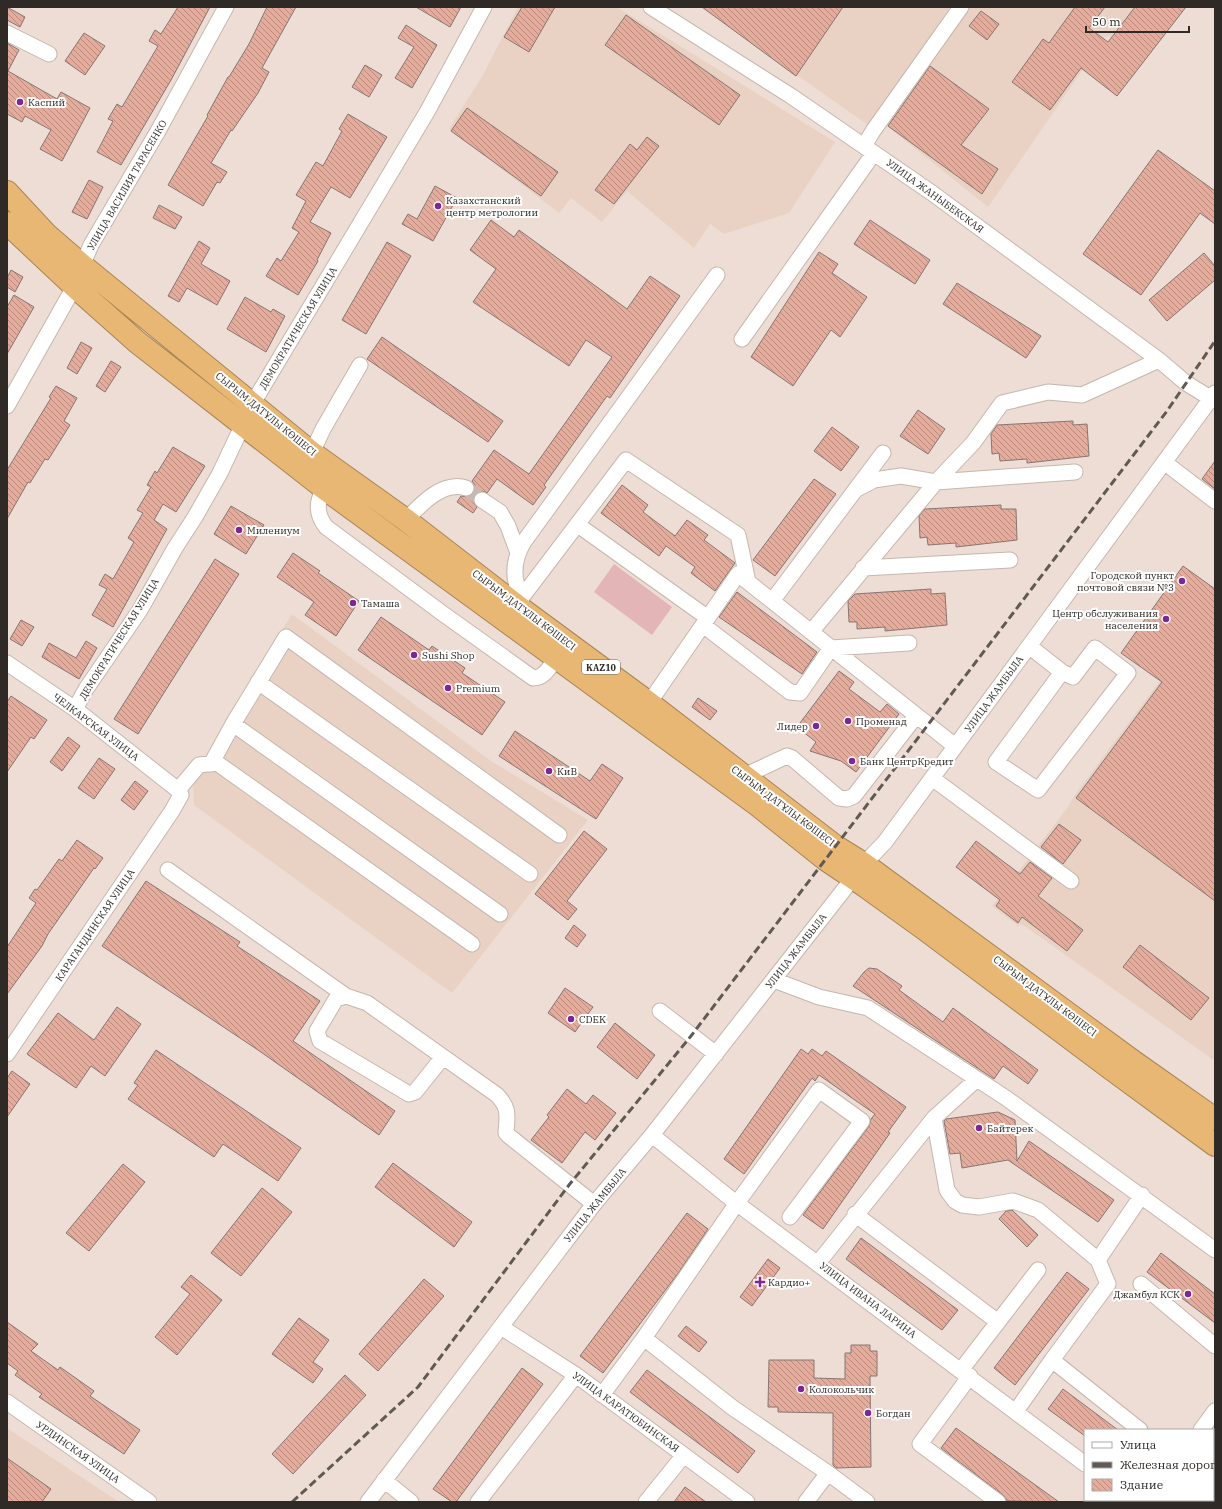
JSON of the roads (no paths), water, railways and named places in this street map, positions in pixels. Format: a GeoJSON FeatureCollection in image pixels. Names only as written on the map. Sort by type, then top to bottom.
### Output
{"type":"FeatureCollection","features":[{"type":"Feature","properties":{"kind":"highway","name":"СЫРЫМ ДАТҰЛЫ КӨШЕСІ"},"geometry":{"type":"LineString","coordinates":[[7,192],[46,234],[82,266],[253,403],[307,462],[324,488],[755,803],[824,859],[858,871],[996,959],[1134,1062],[1215,1119]]}},
{"type":"Feature","properties":{"kind":"highway","name":"СЫРЫМ ДАТҰЛЫ КӨШЕСІ"},"geometry":{"type":"LineString","coordinates":[[7,223],[74,286],[137,342],[243,426],[406,520],[519,602],[835,846],[858,871],[933,935],[1215,1145]]}},
{"type":"Feature","properties":{"kind":"street","name":"УЛИЦА ВАСИЛИЯ ТАРАСЕНКО"},"geometry":{"type":"LineString","coordinates":[[7,406],[74,286],[91,245],[158,131],[226,7]]}},
{"type":"Feature","properties":{"kind":"street","name":"ДЕМОКРАТИЧЕСКАЯ УЛИЦА"},"geometry":{"type":"LineString","coordinates":[[76,710],[86,689],[140,610],[175,548],[195,517],[220,473],[253,403],[427,112],[484,7]]}},
{"type":"Feature","properties":{"kind":"street","name":"УЛИЦА ЖАНЫБЕКСКАЯ"},"geometry":{"type":"LineString","coordinates":[[651,7],[791,96],[932,193],[1159,360],[1186,383],[1214,398]]}},
{"type":"Feature","properties":{"kind":"street"},"geometry":{"type":"LineString","coordinates":[[742,339],[869,150],[873,131],[961,7]]}},
{"type":"Feature","properties":{"kind":"street"},"geometry":{"type":"LineString","coordinates":[[7,33],[49,54]]}},
{"type":"Feature","properties":{"kind":"street"},"geometry":{"type":"LineString","coordinates":[[519,602],[514,576],[518,553],[537,524],[717,275]]}},
{"type":"Feature","properties":{"kind":"street"},"geometry":{"type":"LineString","coordinates":[[811,632],[936,482],[974,443],[1002,403],[1048,392],[1082,395],[1159,360]]}},
{"type":"Feature","properties":{"kind":"street"},"geometry":{"type":"LineString","coordinates":[[307,462],[323,428],[360,365]]}},
{"type":"Feature","properties":{"kind":"street","name":"УЛИЦА ЖАМБЫЛА"},"geometry":{"type":"LineString","coordinates":[[368,1502],[594,1204],[652,1136],[858,871],[885,842],[1164,462],[1214,398]]}},
{"type":"Feature","properties":{"kind":"street"},"geometry":{"type":"LineString","coordinates":[[772,601],[883,453]]}},
{"type":"Feature","properties":{"kind":"street"},"geometry":{"type":"LineString","coordinates":[[519,602],[626,460],[738,535],[748,582]]}},
{"type":"Feature","properties":{"kind":"street"},"geometry":{"type":"LineString","coordinates":[[1164,462],[1215,501]]}},
{"type":"Feature","properties":{"kind":"street"},"geometry":{"type":"LineString","coordinates":[[855,490],[874,480],[901,476],[936,482],[1075,472]]}},
{"type":"Feature","properties":{"kind":"street"},"geometry":{"type":"LineString","coordinates":[[406,520],[419,505],[434,495],[459,486],[466,488]]}},
{"type":"Feature","properties":{"kind":"street"},"geometry":{"type":"LineString","coordinates":[[324,488],[318,498],[317,506],[322,521],[326,527],[436,609],[533,678],[539,678],[544,674],[556,658]]}},
{"type":"Feature","properties":{"kind":"street"},"geometry":{"type":"LineString","coordinates":[[482,500],[500,512],[508,526],[518,553]]}},
{"type":"Feature","properties":{"kind":"street"},"geometry":{"type":"LineString","coordinates":[[578,525],[705,621],[790,692],[800,693],[831,648]]}},
{"type":"Feature","properties":{"kind":"street"},"geometry":{"type":"LineString","coordinates":[[863,568],[1010,560]]}},
{"type":"Feature","properties":{"kind":"street"},"geometry":{"type":"LineString","coordinates":[[649,703],[738,574],[916,716],[956,746]]}},
{"type":"Feature","properties":{"kind":"street"},"geometry":{"type":"LineString","coordinates":[[211,764],[232,724],[286,637],[559,835]]}},
{"type":"Feature","properties":{"kind":"street"},"geometry":{"type":"LineString","coordinates":[[831,648],[909,643]]}},
{"type":"Feature","properties":{"kind":"street"},"geometry":{"type":"LineString","coordinates":[[1029,646],[1062,672],[1073,677],[1095,648],[1128,673],[1038,790],[996,762],[1062,672]]}},
{"type":"Feature","properties":{"kind":"street","name":"ЧЕЛКАРСКАЯ УЛИЦА"},"geometry":{"type":"LineString","coordinates":[[7,663],[76,710],[179,792]]}},
{"type":"Feature","properties":{"kind":"street"},"geometry":{"type":"LineString","coordinates":[[258,682],[530,874]]}},
{"type":"Feature","properties":{"kind":"street"},"geometry":{"type":"LineString","coordinates":[[744,776],[786,756],[792,758],[839,798],[847,799],[854,796],[916,716]]}},
{"type":"Feature","properties":{"kind":"street"},"geometry":{"type":"LineString","coordinates":[[232,724],[500,914]]}},
{"type":"Feature","properties":{"kind":"street"},"geometry":{"type":"LineString","coordinates":[[211,764],[217,763],[472,944]]}},
{"type":"Feature","properties":{"kind":"street","name":"КАРАГАНДИНСКАЯ УЛИЦА"},"geometry":{"type":"LineString","coordinates":[[7,1054],[172,811],[179,792],[199,765],[211,764]]}},
{"type":"Feature","properties":{"kind":"street"},"geometry":{"type":"LineString","coordinates":[[932,778],[1071,881]]}},
{"type":"Feature","properties":{"kind":"street"},"geometry":{"type":"LineString","coordinates":[[168,870],[346,996],[367,1003],[497,1095],[504,1102],[508,1110],[506,1133],[594,1204]]}},
{"type":"Feature","properties":{"kind":"street"},"geometry":{"type":"LineString","coordinates":[[774,980],[819,998],[868,1008],[977,1079],[1142,1195],[1215,1250]]}},
{"type":"Feature","properties":{"kind":"street"},"geometry":{"type":"LineString","coordinates":[[346,996],[336,999],[317,1032],[320,1041],[363,1068],[405,1093],[412,1094],[443,1056]]}},
{"type":"Feature","properties":{"kind":"street"},"geometry":{"type":"LineString","coordinates":[[660,1011],[716,1054]]}},
{"type":"Feature","properties":{"kind":"street"},"geometry":{"type":"LineString","coordinates":[[818,1263],[855,1214],[934,1118],[977,1079]]}},
{"type":"Feature","properties":{"kind":"street"},"geometry":{"type":"LineString","coordinates":[[602,1395],[819,1090],[862,1121],[790,1217]]}},
{"type":"Feature","properties":{"kind":"street"},"geometry":{"type":"LineString","coordinates":[[934,1118],[947,1190],[955,1201],[962,1205],[979,1207],[1013,1201],[1038,1210],[1098,1260],[1108,1284],[1016,1411]]}},
{"type":"Feature","properties":{"kind":"street","name":"УЛИЦА ИВАНА ЛАРИНА"},"geometry":{"type":"LineString","coordinates":[[652,1136],[737,1204],[966,1373],[1084,1463]]}},
{"type":"Feature","properties":{"kind":"street"},"geometry":{"type":"LineString","coordinates":[[1098,1260],[1142,1195]]}},
{"type":"Feature","properties":{"kind":"street"},"geometry":{"type":"LineString","coordinates":[[855,1214],[998,1322]]}},
{"type":"Feature","properties":{"kind":"street"},"geometry":{"type":"LineString","coordinates":[[998,1502],[920,1444],[998,1322],[1038,1270]]}},
{"type":"Feature","properties":{"kind":"street"},"geometry":{"type":"LineString","coordinates":[[1141,1284],[1215,1346]]}},
{"type":"Feature","properties":{"kind":"street","name":"УЛИЦА КАРАТЮБИНСКАЯ"},"geometry":{"type":"LineString","coordinates":[[501,1327],[576,1375],[748,1502]]}},
{"type":"Feature","properties":{"kind":"street"},"geometry":{"type":"LineString","coordinates":[[644,1338],[733,1408],[828,1473],[867,1502]]}},
{"type":"Feature","properties":{"kind":"street"},"geometry":{"type":"LineString","coordinates":[[1052,1360],[1139,1429]]}},
{"type":"Feature","properties":{"kind":"street"},"geometry":{"type":"LineString","coordinates":[[478,1502],[576,1375]]}},
{"type":"Feature","properties":{"kind":"street","name":"УРДИНСКАЯ УЛИЦА"},"geometry":{"type":"LineString","coordinates":[[7,1402],[149,1502]]}},
{"type":"Feature","properties":{"kind":"street"},"geometry":{"type":"LineString","coordinates":[[1202,1429],[1215,1411]]}},
{"type":"Feature","properties":{"kind":"street"},"geometry":{"type":"LineString","coordinates":[[646,1502],[684,1455]]}},
{"type":"Feature","properties":{"kind":"street"},"geometry":{"type":"LineString","coordinates":[[806,1502],[828,1473]]}},
{"type":"Feature","properties":{"kind":"street"},"geometry":{"type":"LineString","coordinates":[[384,1480],[411,1502]]}},
{"type":"Feature","properties":{"kind":"tunnel"},"geometry":{"type":"LineString","coordinates":[[466,488],[482,500]]}},
{"type":"Feature","properties":{"kind":"railway"},"geometry":{"type":"LineString","coordinates":[[292,1502],[418,1387],[569,1185],[691,1036],[1167,411],[1215,341]]}},
{"type":"Feature","properties":{"kind":"place","name":"Каспий"},"geometry":{"type":"Point","coordinates":[20,102]}},
{"type":"Feature","properties":{"kind":"place","name":"Казахстанский центр метрологии"},"geometry":{"type":"Point","coordinates":[438,206]}},
{"type":"Feature","properties":{"kind":"place","name":"Милениум"},"geometry":{"type":"Point","coordinates":[239,530]}},
{"type":"Feature","properties":{"kind":"place","name":"Городской пункт почтовой связи №3"},"geometry":{"type":"Point","coordinates":[1182,581]}},
{"type":"Feature","properties":{"kind":"place","name":"Тамаша"},"geometry":{"type":"Point","coordinates":[353,603]}},
{"type":"Feature","properties":{"kind":"place","name":"Центр обслуживания наcеления"},"geometry":{"type":"Point","coordinates":[1166,619]}},
{"type":"Feature","properties":{"kind":"place","name":"Sushi Shop"},"geometry":{"type":"Point","coordinates":[414,655]}},
{"type":"Feature","properties":{"kind":"place","name":"Premium"},"geometry":{"type":"Point","coordinates":[448,688]}},
{"type":"Feature","properties":{"kind":"place","name":"Променад"},"geometry":{"type":"Point","coordinates":[848,721]}},
{"type":"Feature","properties":{"kind":"place","name":"Лидер"},"geometry":{"type":"Point","coordinates":[816,726]}},
{"type":"Feature","properties":{"kind":"place","name":"Банк ЦентрКредит"},"geometry":{"type":"Point","coordinates":[852,761]}},
{"type":"Feature","properties":{"kind":"place","name":"КиВ"},"geometry":{"type":"Point","coordinates":[549,771]}},
{"type":"Feature","properties":{"kind":"place","name":"CDEK"},"geometry":{"type":"Point","coordinates":[571,1019]}},
{"type":"Feature","properties":{"kind":"place","name":"Байтерек"},"geometry":{"type":"Point","coordinates":[979,1128]}},
{"type":"Feature","properties":{"kind":"place","name":"Кардио+"},"geometry":{"type":"Point","coordinates":[760,1282]}},
{"type":"Feature","properties":{"kind":"place","name":"Джамбул КСК"},"geometry":{"type":"Point","coordinates":[1188,1294]}},
{"type":"Feature","properties":{"kind":"place","name":"Колокольчик"},"geometry":{"type":"Point","coordinates":[801,1389]}},
{"type":"Feature","properties":{"kind":"place","name":"Богдан"},"geometry":{"type":"Point","coordinates":[868,1413]}}]}
